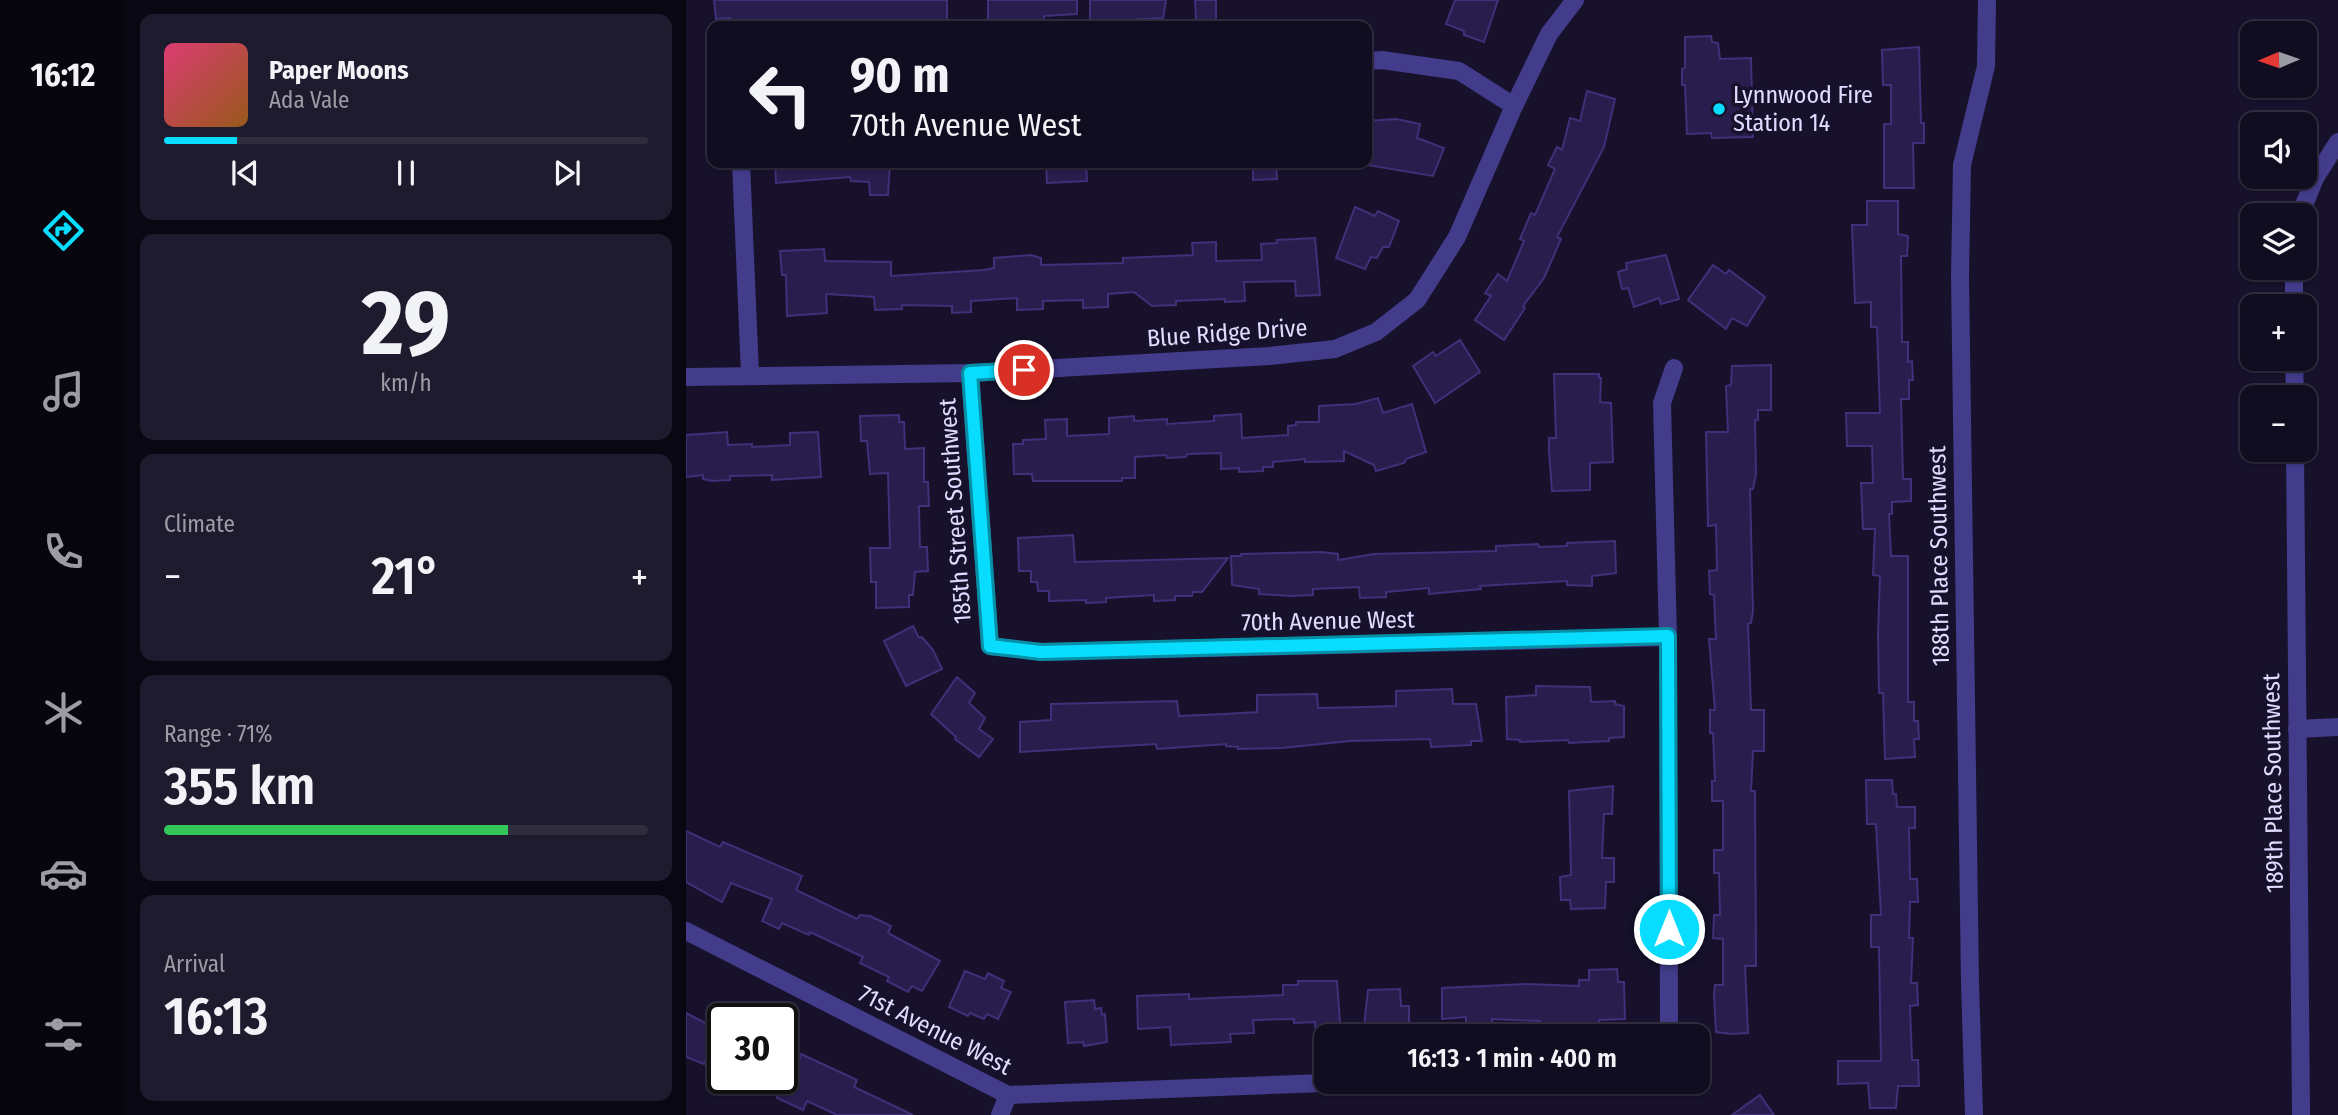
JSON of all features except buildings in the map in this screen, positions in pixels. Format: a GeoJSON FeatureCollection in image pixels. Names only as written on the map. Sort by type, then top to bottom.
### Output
{"type":"FeatureCollection","features":[{"type":"Feature","properties":{"kind":"street","name":"Blue Ridge Drive"},"geometry":{"type":"LineString","coordinates":[[686,377],[970,373],[1308,352],[1335,349],[1376,332],[1417,300],[1457,237],[1514,106],[1549,34],[1575,0]]}},
{"type":"Feature","properties":{"kind":"street","name":"188th Place Southwest"},"geometry":{"type":"LineString","coordinates":[[1974,1115],[1969,956],[1960,277],[1962,165],[1986,66],[1987,0]]}},
{"type":"Feature","properties":{"kind":"street"},"geometry":{"type":"LineString","coordinates":[[1372,61],[1459,71],[1514,106]]}},
{"type":"Feature","properties":{"kind":"street"},"geometry":{"type":"LineString","coordinates":[[2305,203],[2315,178],[2338,142]]}},
{"type":"Feature","properties":{"kind":"street"},"geometry":{"type":"LineString","coordinates":[[741,168],[750,374]]}},
{"type":"Feature","properties":{"kind":"street"},"geometry":{"type":"LineString","coordinates":[[1669,1024],[1668,636],[1662,403],[1674,368]]}},
{"type":"Feature","properties":{"kind":"street","name":"185th Street Southwest"},"geometry":{"type":"LineString","coordinates":[[970,373],[990,646]]}},
{"type":"Feature","properties":{"kind":"street","name":"189th Place Southwest"},"geometry":{"type":"LineString","coordinates":[[2295,462],[2301,1115]]}},
{"type":"Feature","properties":{"kind":"street","name":"70th Avenue West"},"geometry":{"type":"LineString","coordinates":[[990,646],[1041,652],[1668,636]]}},
{"type":"Feature","properties":{"kind":"street"},"geometry":{"type":"LineString","coordinates":[[2297,729],[2338,727]]}},
{"type":"Feature","properties":{"kind":"street","name":"71st Avenue West"},"geometry":{"type":"LineString","coordinates":[[686,932],[1009,1095],[1314,1083]]}},
{"type":"Feature","properties":{"kind":"street"},"geometry":{"type":"LineString","coordinates":[[1000,1115],[1009,1095]]}},
{"type":"Feature","properties":{"kind":"place","name":"Lynnwood Fire Station 14"},"geometry":{"type":"Point","coordinates":[1719,109]}},
{"type":"Feature","properties":{"kind":"route"},"geometry":{"type":"LineString","coordinates":[[1024,370],[970,373],[990,646],[1041,652],[1668,636],[1669,929]]}}]}
